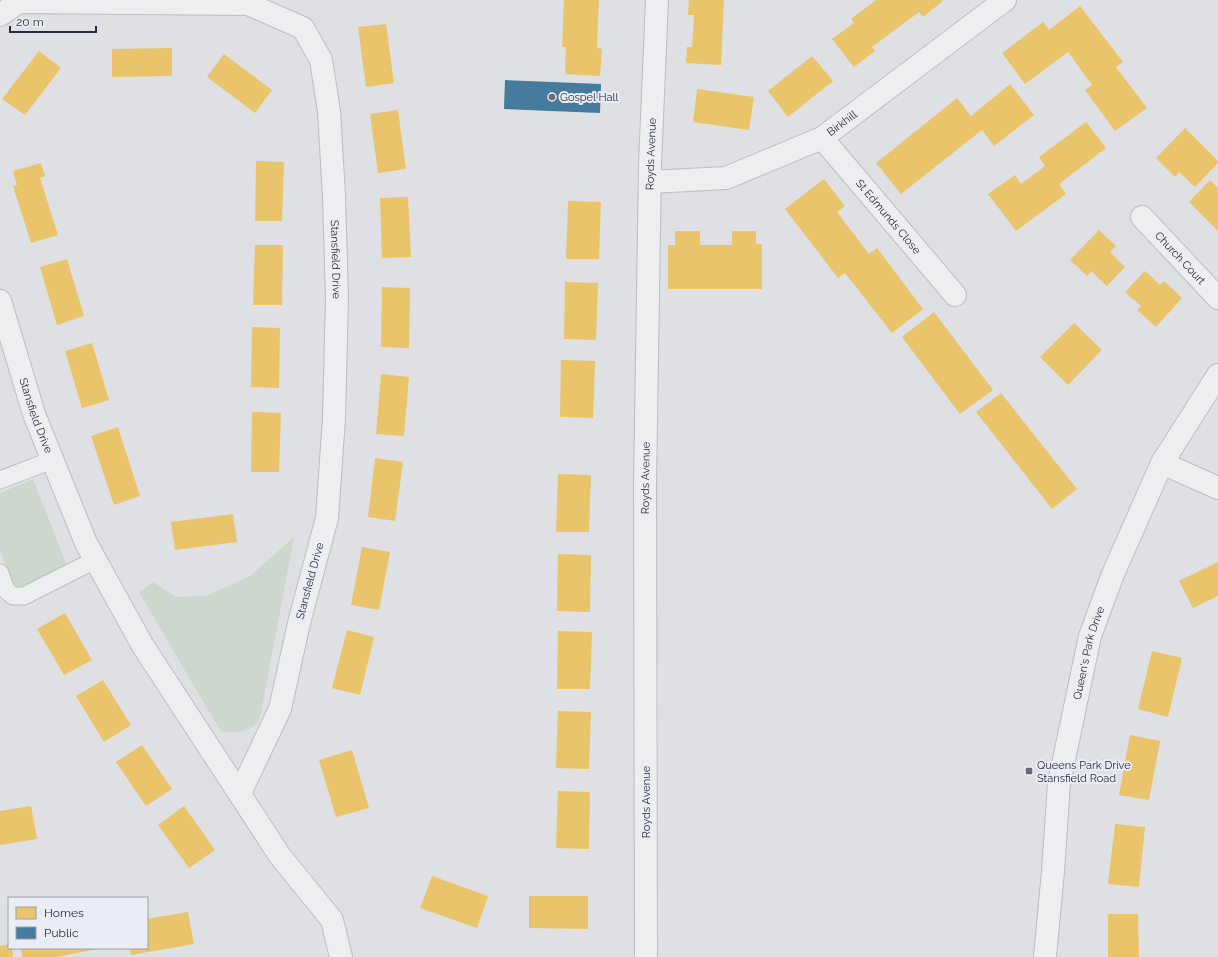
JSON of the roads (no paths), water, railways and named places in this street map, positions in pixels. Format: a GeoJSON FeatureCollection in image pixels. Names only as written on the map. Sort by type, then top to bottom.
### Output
{"type":"FeatureCollection","features":[{"type":"Feature","properties":{"kind":"street","name":"Royds Avenue"},"geometry":{"type":"LineString","coordinates":[[646,957],[645,486],[650,182],[657,0]]}},
{"type":"Feature","properties":{"kind":"street","name":"Birkhill"},"geometry":{"type":"LineString","coordinates":[[650,182],[726,178],[822,138],[1005,0]]}},
{"type":"Feature","properties":{"kind":"street","name":"Stansfield Drive"},"geometry":{"type":"LineString","coordinates":[[0,15],[19,1],[248,4],[303,28],[321,60],[329,111],[338,298],[334,418],[327,518],[299,623],[280,709],[240,793]]}},
{"type":"Feature","properties":{"kind":"street","name":"St Edmunds Close"},"geometry":{"type":"LineString","coordinates":[[822,138],[955,295]]}},
{"type":"Feature","properties":{"kind":"street","name":"Church Court"},"geometry":{"type":"LineString","coordinates":[[1142,217],[1218,298]]}},
{"type":"Feature","properties":{"kind":"street","name":"Stansfield Drive"},"geometry":{"type":"LineString","coordinates":[[0,301],[34,414],[86,543],[144,646],[280,856],[332,920],[341,957]]}},
{"type":"Feature","properties":{"kind":"street","name":"Queen's Park Drive"},"geometry":{"type":"LineString","coordinates":[[1045,957],[1059,783],[1090,636],[1113,574],[1162,463],[1218,375]]}},
{"type":"Feature","properties":{"kind":"street"},"geometry":{"type":"LineString","coordinates":[[1162,463],[1218,488]]}},
{"type":"Feature","properties":{"kind":"lane"},"geometry":{"type":"LineString","coordinates":[[0,480],[52,460]]}},
{"type":"Feature","properties":{"kind":"lane"},"geometry":{"type":"LineString","coordinates":[[0,573],[6,590],[12,596],[24,596],[95,560]]}},
{"type":"Feature","properties":{"kind":"place","name":"Gospel Hall"},"geometry":{"type":"Point","coordinates":[552,97]}},
{"type":"Feature","properties":{"kind":"place","name":"Queens Park Drive Stansfield Road"},"geometry":{"type":"Point","coordinates":[1029,771]}}]}
